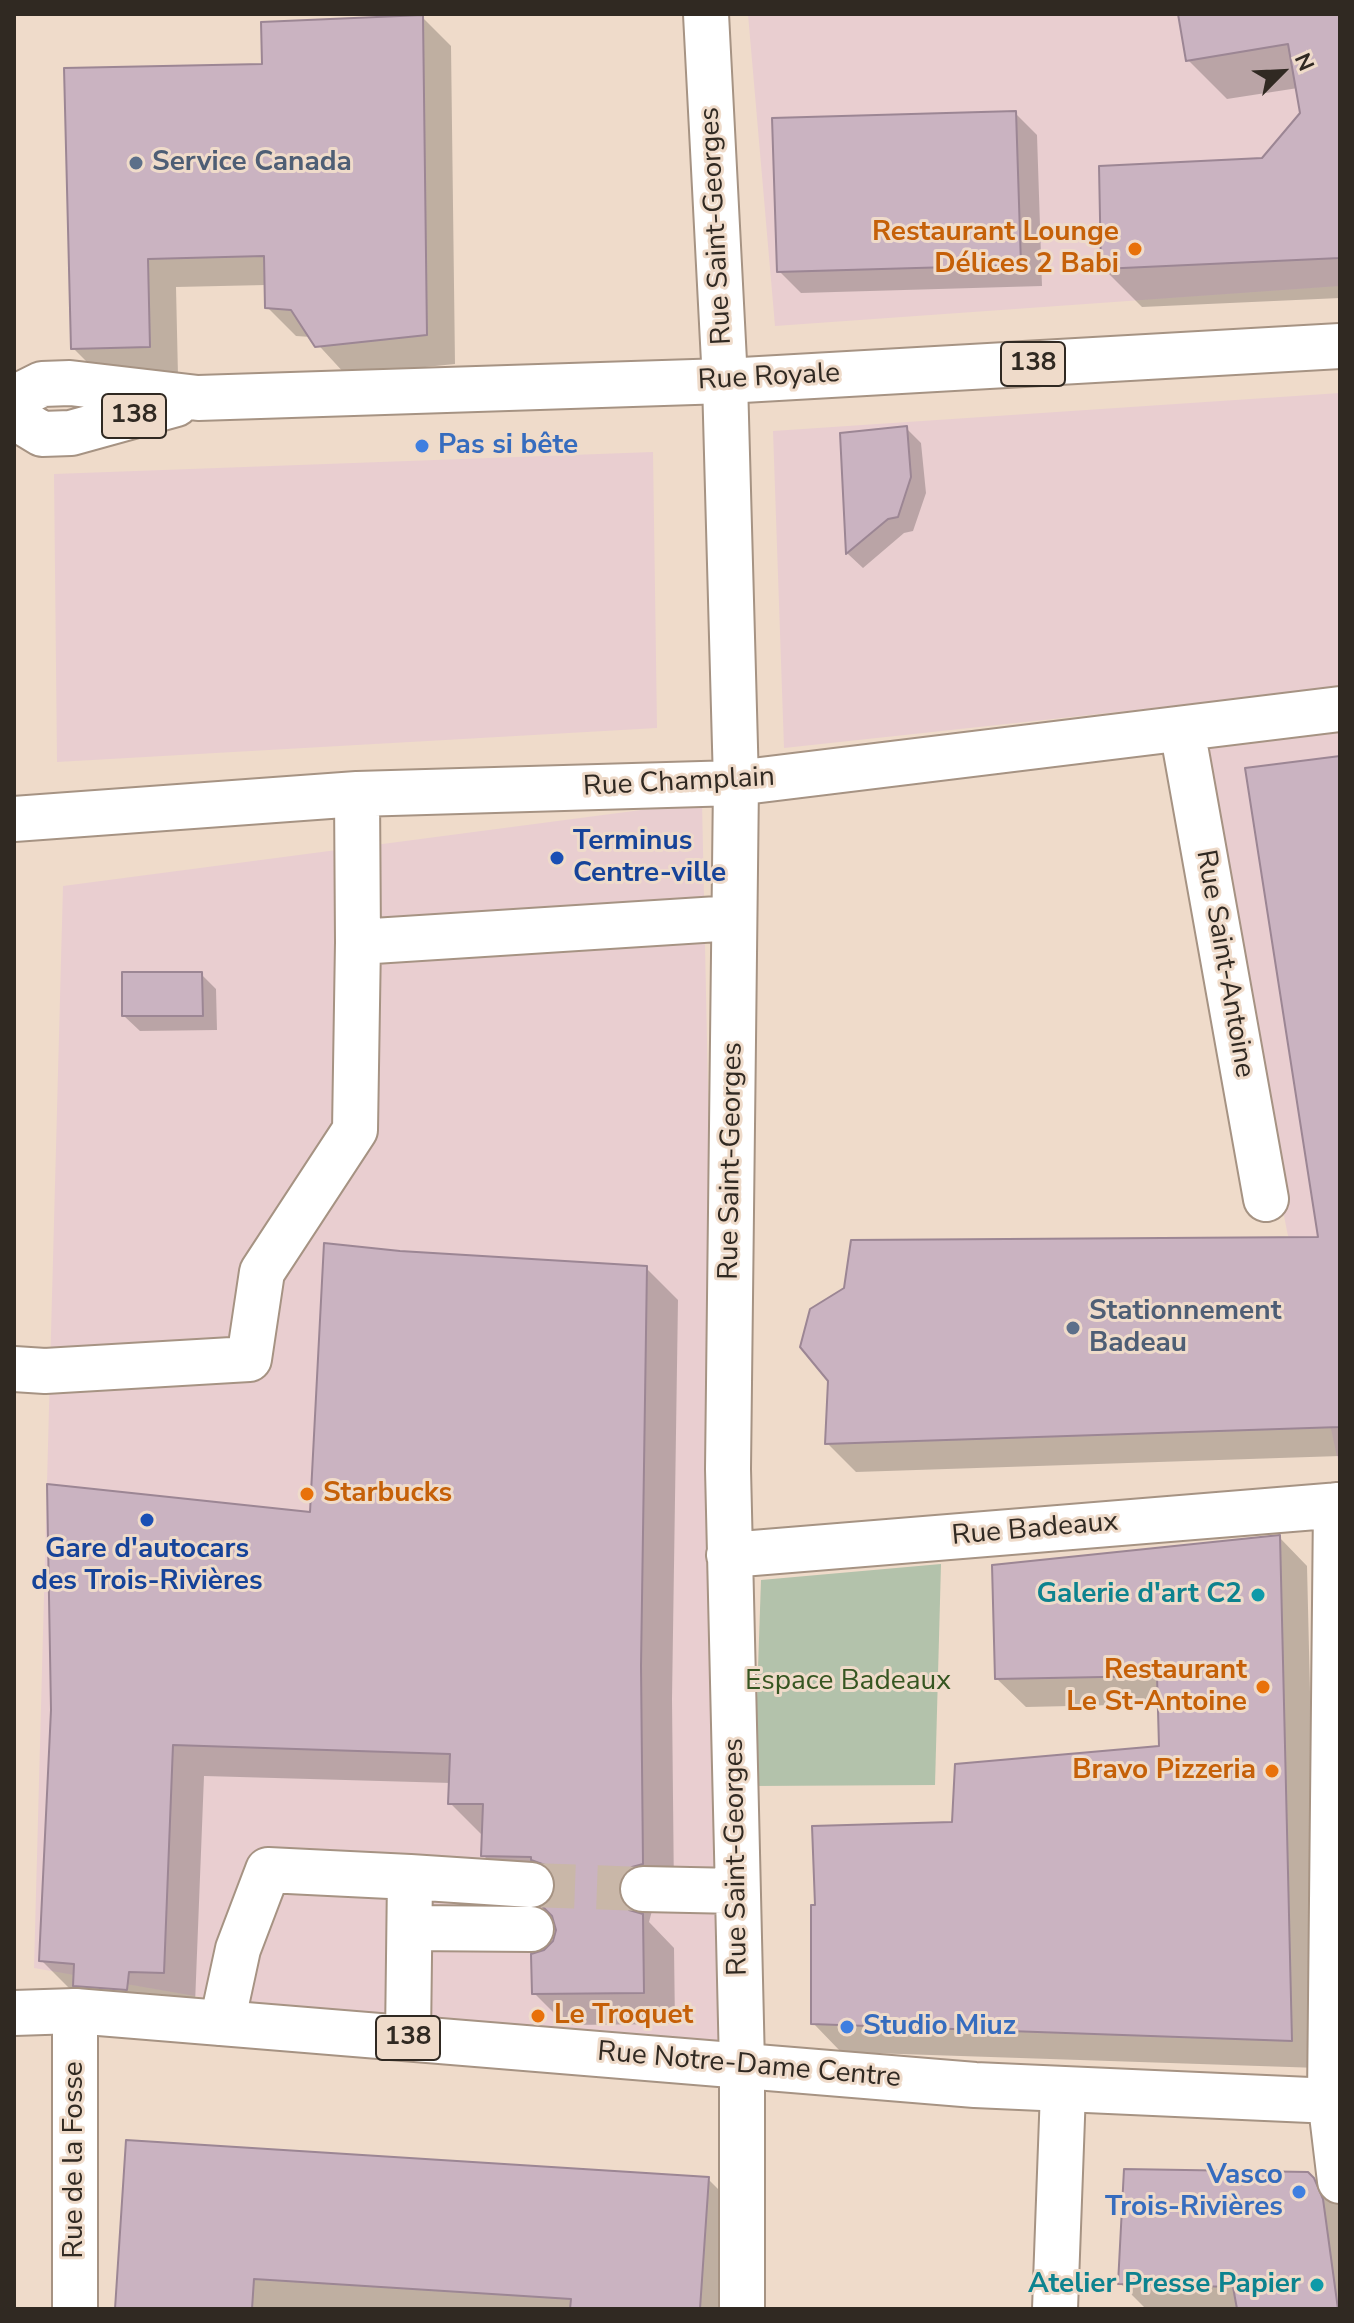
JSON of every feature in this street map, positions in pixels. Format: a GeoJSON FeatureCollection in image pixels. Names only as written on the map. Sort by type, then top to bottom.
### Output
{"type":"FeatureCollection","features":[{"type":"Feature","properties":{"kind":"street","name":"Rue Saint-Georges"},"geometry":{"type":"LineString","coordinates":[[706,14],[725,381],[736,783],[729,1555],[742,2065],[742,2309]]}},
{"type":"Feature","properties":{"kind":"street","name":"Rue Royale"},"geometry":{"type":"LineString","coordinates":[[14,398],[42,384],[70,383],[198,398],[725,381],[1340,346]]}},
{"type":"Feature","properties":{"kind":"street","name":"Rue Royale"},"geometry":{"type":"LineString","coordinates":[[14,417],[42,434],[71,433],[198,398]]}},
{"type":"Feature","properties":{"kind":"street","name":"Rue Champlain"},"geometry":{"type":"LineString","coordinates":[[14,819],[357,794],[736,783],[1340,709]]}},
{"type":"Feature","properties":{"kind":"street","name":"Rue Saint-Antoine"},"geometry":{"type":"LineString","coordinates":[[1182,729],[1266,1199]]}},
{"type":"Feature","properties":{"kind":"street"},"geometry":{"type":"LineString","coordinates":[[14,1369],[45,1371],[249,1359],[262,1272],[355,1130],[357,794]]}},
{"type":"Feature","properties":{"kind":"street"},"geometry":{"type":"LineString","coordinates":[[358,942],[734,918]]}},
{"type":"Feature","properties":{"kind":"street"},"geometry":{"type":"LineString","coordinates":[[1338,1505],[1335,2098],[1340,2181]]}},
{"type":"Feature","properties":{"kind":"street","name":"Rue Badeaux"},"geometry":{"type":"LineString","coordinates":[[729,1555],[1338,1505]]}},
{"type":"Feature","properties":{"kind":"street"},"geometry":{"type":"LineString","coordinates":[[222,2023],[238,1949],[268,1870],[531,1885]]}},
{"type":"Feature","properties":{"kind":"street"},"geometry":{"type":"LineString","coordinates":[[408,2038],[410,1877]]}},
{"type":"Feature","properties":{"kind":"street"},"geometry":{"type":"LineString","coordinates":[[643,1889],[737,1891]]}},
{"type":"Feature","properties":{"kind":"street"},"geometry":{"type":"LineString","coordinates":[[410,1928],[531,1929]]}},
{"type":"Feature","properties":{"kind":"street","name":"Rue Notre-Dame Centre"},"geometry":{"type":"LineString","coordinates":[[14,2013],[75,2011],[1063,2091],[1310,2100],[1335,2098]]}},
{"type":"Feature","properties":{"kind":"street","name":"Rue de la Fosse"},"geometry":{"type":"LineString","coordinates":[[75,2011],[75,2309]]}},
{"type":"Feature","properties":{"kind":"street"},"geometry":{"type":"LineString","coordinates":[[1055,2309],[1063,2091]]}},
{"type":"Feature","properties":{"kind":"shaded area"},"geometry":{"type":"Polygon","coordinates":[[[748,14],[1340,14],[1340,286],[775,326],[748,14]]]}},
{"type":"Feature","properties":{"kind":"shaded area"},"geometry":{"type":"Polygon","coordinates":[[[1340,393],[1340,688],[784,748],[773,431],[1340,393]]]}},
{"type":"Feature","properties":{"kind":"shaded area"},"geometry":{"type":"Polygon","coordinates":[[[653,452],[657,728],[57,762],[54,474],[653,452]]]}},
{"type":"Feature","properties":{"kind":"shaded area"},"geometry":{"type":"Polygon","coordinates":[[[1340,717],[1340,1470],[1287,1231],[1189,737],[1340,717]]]}},
{"type":"Feature","properties":{"kind":"shaded area"},"geometry":{"type":"Polygon","coordinates":[[[702,802],[729,2089],[34,1968],[63,886],[702,802]]]}},
{"type":"Feature","properties":{"kind":"green space","name":"Espace Badeaux"},"geometry":{"type":"Polygon","coordinates":[[[941,1564],[935,1785],[754,1786],[761,1580],[941,1564]]]}},
{"type":"Feature","properties":{"kind":"building"},"geometry":{"type":"Polygon","coordinates":[[[1178,14],[1340,14],[1340,258],[1101,269],[1099,166],[1262,158],[1300,113],[1288,44],[1186,61],[1178,14]]]}},
{"type":"Feature","properties":{"kind":"building"},"geometry":{"type":"Polygon","coordinates":[[[423,15],[427,335],[315,347],[291,310],[265,308],[264,256],[148,259],[150,347],[71,349],[64,68],[262,64],[261,22],[423,15]]]}},
{"type":"Feature","properties":{"kind":"building"},"geometry":{"type":"Polygon","coordinates":[[[1016,111],[1021,265],[777,272],[772,118],[1016,111]]]}},
{"type":"Feature","properties":{"kind":"building"},"geometry":{"type":"Polygon","coordinates":[[[907,426],[911,477],[898,517],[888,519],[846,554],[840,433],[907,426]]]}},
{"type":"Feature","properties":{"kind":"building","name":"Stationnement Badeau"},"geometry":{"type":"Polygon","coordinates":[[[1340,756],[1340,1427],[825,1444],[828,1381],[800,1347],[810,1309],[844,1288],[851,1240],[1318,1237],[1245,768],[1340,756]]]}},
{"type":"Feature","properties":{"kind":"building"},"geometry":{"type":"Polygon","coordinates":[[[122,972],[202,972],[203,1016],[122,1016],[122,972]]]}},
{"type":"Feature","properties":{"kind":"building"},"geometry":{"type":"Polygon","coordinates":[[[324,1243],[400,1251],[647,1266],[641,1666],[643,1864],[632,1867],[622,1875],[618,1889],[621,1900],[629,1910],[643,1914],[644,1993],[532,1994],[531,1954],[544,1950],[553,1941],[556,1930],[552,1916],[543,1907],[552,1898],[556,1887],[554,1875],[531,1857],[481,1856],[483,1804],[448,1804],[450,1754],[173,1745],[164,1973],[129,1972],[127,1990],[73,1986],[74,1964],[39,1961],[51,1710],[47,1484],[310,1512],[324,1243]]]}},
{"type":"Feature","properties":{"kind":"building"},"geometry":{"type":"Polygon","coordinates":[[[1280,1535],[1292,2041],[811,2024],[811,1905],[815,1905],[812,1826],[952,1822],[955,1764],[1159,1746],[1157,1676],[995,1679],[992,1565],[1280,1535]]]}},
{"type":"Feature","properties":{"kind":"building"},"geometry":{"type":"Polygon","coordinates":[[[126,2140],[709,2177],[700,2309],[570,2309],[571,2299],[254,2279],[252,2309],[115,2309],[126,2140]]]}},
{"type":"Feature","properties":{"kind":"building"},"geometry":{"type":"Polygon","coordinates":[[[1124,2169],[1308,2172],[1323,2199],[1338,2309],[1237,2309],[1233,2287],[1118,2284],[1124,2169]]]}},
{"type":"Feature","properties":{"kind":"tunnel"},"geometry":{"type":"LineString","coordinates":[[531,1885],[643,1889]]}},
{"type":"Feature","properties":{"kind":"place","name":"Service Canada"},"geometry":{"type":"Point","coordinates":[136,163]}},
{"type":"Feature","properties":{"kind":"place","name":"Restaurant Lounge Délices 2 Babi"},"geometry":{"type":"Point","coordinates":[1135,249]}},
{"type":"Feature","properties":{"kind":"place","name":"Pas si bête"},"geometry":{"type":"Point","coordinates":[422,446]}},
{"type":"Feature","properties":{"kind":"place","name":"Terminus Centre-ville"},"geometry":{"type":"Point","coordinates":[557,858]}},
{"type":"Feature","properties":{"kind":"place","name":"Stationnement Badeau"},"geometry":{"type":"Point","coordinates":[1073,1328]}},
{"type":"Feature","properties":{"kind":"place","name":"Starbucks"},"geometry":{"type":"Point","coordinates":[307,1494]}},
{"type":"Feature","properties":{"kind":"place","name":"Gare d'autocars des Trois-Rivières"},"geometry":{"type":"Point","coordinates":[147,1520]}},
{"type":"Feature","properties":{"kind":"place","name":"Galerie d'art C2"},"geometry":{"type":"Point","coordinates":[1258,1595]}},
{"type":"Feature","properties":{"kind":"place","name":"Restaurant Le St-Antoine"},"geometry":{"type":"Point","coordinates":[1263,1687]}},
{"type":"Feature","properties":{"kind":"place","name":"Bravo Pizzeria"},"geometry":{"type":"Point","coordinates":[1272,1771]}},
{"type":"Feature","properties":{"kind":"place","name":"Le Troquet"},"geometry":{"type":"Point","coordinates":[538,2016]}},
{"type":"Feature","properties":{"kind":"place","name":"Studio Miuz"},"geometry":{"type":"Point","coordinates":[847,2027]}},
{"type":"Feature","properties":{"kind":"place","name":"Vasco Trois-Rivières"},"geometry":{"type":"Point","coordinates":[1299,2192]}},
{"type":"Feature","properties":{"kind":"place","name":"Atelier Presse Papier"},"geometry":{"type":"Point","coordinates":[1317,2285]}}]}
